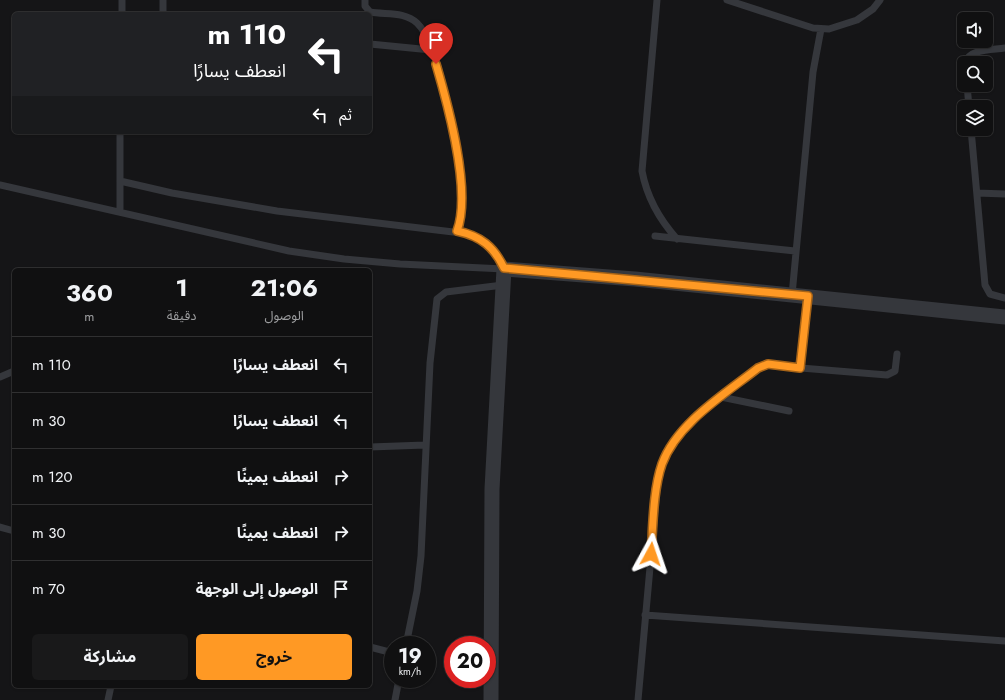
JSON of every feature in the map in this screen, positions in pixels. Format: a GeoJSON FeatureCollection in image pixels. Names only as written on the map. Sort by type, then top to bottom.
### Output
{"type":"FeatureCollection","features":[{"type":"Feature","properties":{"kind":"street"},"geometry":{"type":"LineString","coordinates":[[491,700],[492,489],[504,268],[808,296],[1005,317]]}},
{"type":"Feature","properties":{"kind":"lane"},"geometry":{"type":"LineString","coordinates":[[122,0],[122,12]]}},
{"type":"Feature","properties":{"kind":"lane"},"geometry":{"type":"LineString","coordinates":[[163,0],[163,12]]}},
{"type":"Feature","properties":{"kind":"lane"},"geometry":{"type":"LineString","coordinates":[[365,0],[365,6],[370,12]]}},
{"type":"Feature","properties":{"kind":"lane"},"geometry":{"type":"LineString","coordinates":[[657,0],[642,171],[644,184],[654,208],[668,229],[677,239]]}},
{"type":"Feature","properties":{"kind":"lane"},"geometry":{"type":"LineString","coordinates":[[727,0],[813,28],[821,29],[837,28],[857,20],[873,9],[880,0]]}},
{"type":"Feature","properties":{"kind":"lane"},"geometry":{"type":"LineString","coordinates":[[372,12],[399,14],[415,21],[424,32],[431,50],[444,92],[456,146],[462,208],[457,231]]}},
{"type":"Feature","properties":{"kind":"lane"},"geometry":{"type":"LineString","coordinates":[[792,295],[813,72],[821,29]]}},
{"type":"Feature","properties":{"kind":"lane"},"geometry":{"type":"LineString","coordinates":[[372,44],[431,50]]}},
{"type":"Feature","properties":{"kind":"lane"},"geometry":{"type":"LineString","coordinates":[[970,56],[976,52],[1005,48]]}},
{"type":"Feature","properties":{"kind":"lane"},"geometry":{"type":"LineString","coordinates":[[120,134],[120,212]]}},
{"type":"Feature","properties":{"kind":"lane"},"geometry":{"type":"LineString","coordinates":[[972,136],[985,286],[990,294],[1005,298]]}},
{"type":"Feature","properties":{"kind":"lane"},"geometry":{"type":"LineString","coordinates":[[0,185],[250,243],[328,257],[400,264],[504,268],[499,257],[481,239],[457,231],[368,223],[278,211],[187,196],[120,181]]}},
{"type":"Feature","properties":{"kind":"lane"},"geometry":{"type":"LineString","coordinates":[[977,193],[1005,194]]}},
{"type":"Feature","properties":{"kind":"lane"},"geometry":{"type":"LineString","coordinates":[[655,236],[795,251]]}},
{"type":"Feature","properties":{"kind":"lane"},"geometry":{"type":"LineString","coordinates":[[408,636],[417,591],[421,556],[430,363],[438,299],[446,292],[504,285]]}},
{"type":"Feature","properties":{"kind":"lane"},"geometry":{"type":"LineString","coordinates":[[800,368],[808,296]]}},
{"type":"Feature","properties":{"kind":"lane"},"geometry":{"type":"LineString","coordinates":[[638,700],[658,479],[662,464],[668,451],[684,428],[758,368],[764,365],[887,375],[894,370],[897,354]]}},
{"type":"Feature","properties":{"kind":"lane"},"geometry":{"type":"LineString","coordinates":[[0,377],[12,372]]}},
{"type":"Feature","properties":{"kind":"lane"},"geometry":{"type":"LineString","coordinates":[[721,398],[789,411]]}},
{"type":"Feature","properties":{"kind":"lane"},"geometry":{"type":"LineString","coordinates":[[372,447],[425,445]]}},
{"type":"Feature","properties":{"kind":"lane"},"geometry":{"type":"LineString","coordinates":[[0,528],[12,531]]}},
{"type":"Feature","properties":{"kind":"lane"},"geometry":{"type":"LineString","coordinates":[[645,615],[1005,641]]}},
{"type":"Feature","properties":{"kind":"lane"},"geometry":{"type":"LineString","coordinates":[[372,648],[384,651]]}},
{"type":"Feature","properties":{"kind":"lane"},"geometry":{"type":"LineString","coordinates":[[108,700],[111,688]]}},
{"type":"Feature","properties":{"kind":"lane"},"geometry":{"type":"LineString","coordinates":[[395,700],[397,688]]}},
{"type":"Feature","properties":{"kind":"route"},"geometry":{"type":"LineString","coordinates":[[436,64],[451,119],[460,173],[462,216],[457,231],[470,234],[481,239],[491,247],[499,257],[504,268],[808,296],[800,368],[768,364],[758,368],[690,422],[676,438],[668,451],[662,464],[658,479],[651,554]]}}]}
